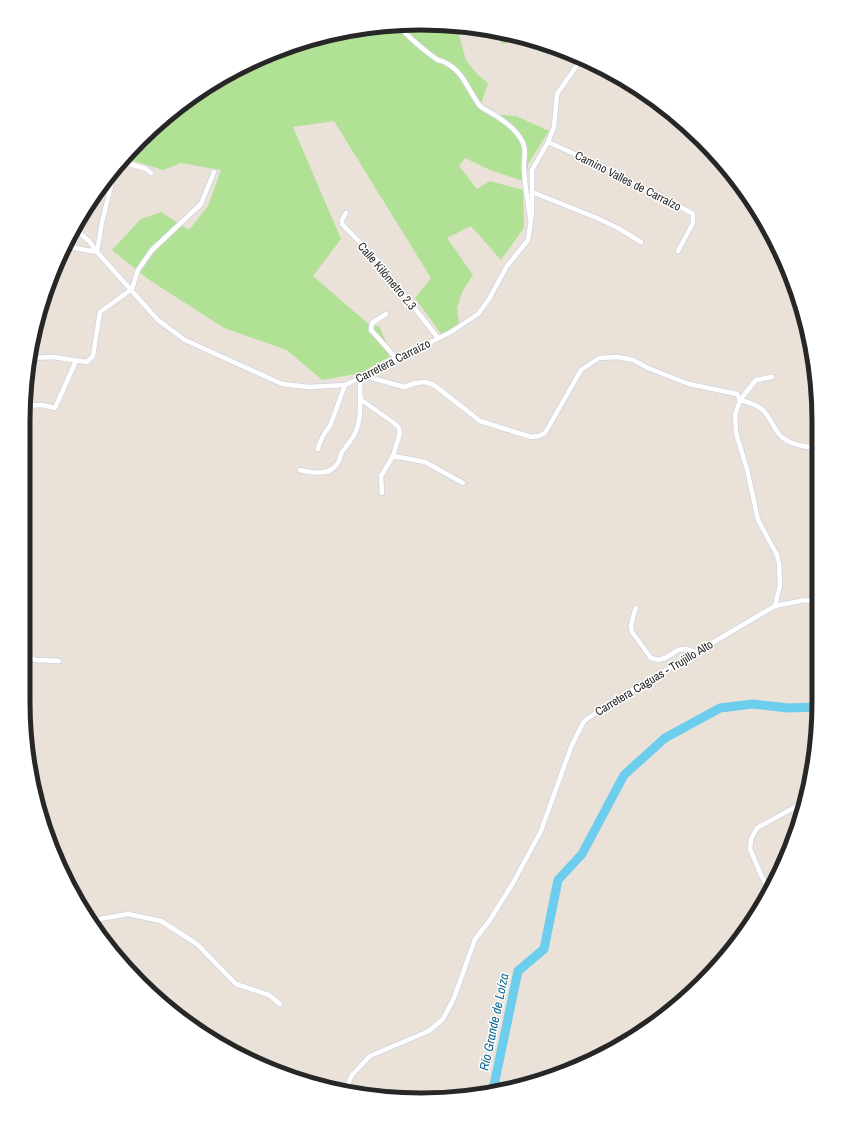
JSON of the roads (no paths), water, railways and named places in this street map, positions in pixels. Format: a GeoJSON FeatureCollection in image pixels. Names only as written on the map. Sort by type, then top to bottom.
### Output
{"type":"FeatureCollection","features":[{"type":"Feature","properties":{"kind":"street"},"geometry":{"type":"LineString","coordinates":[[403,31],[438,60],[447,63],[457,72],[481,107],[512,127],[522,141],[526,148],[524,168],[530,226]]}},
{"type":"Feature","properties":{"kind":"street","name":"Carretera Carraízo"},"geometry":{"type":"LineString","coordinates":[[78,232],[89,241],[97,252],[132,289],[158,320],[185,340],[282,384],[309,387],[344,385],[451,332],[478,314],[489,299],[507,266],[528,240],[532,213],[532,170],[548,142],[554,127],[558,94],[578,63]]}},
{"type":"Feature","properties":{"kind":"street","name":"Camino Valles de Carraízo"},"geometry":{"type":"LineString","coordinates":[[548,142],[621,175],[639,187],[654,192],[693,214],[693,223],[678,251]]}},
{"type":"Feature","properties":{"kind":"street"},"geometry":{"type":"LineString","coordinates":[[127,163],[146,169],[151,173]]}},
{"type":"Feature","properties":{"kind":"street"},"geometry":{"type":"LineString","coordinates":[[35,358],[53,357],[87,362],[93,356],[100,312],[132,289],[138,270],[152,250],[201,204],[214,172]]}},
{"type":"Feature","properties":{"kind":"street"},"geometry":{"type":"LineString","coordinates":[[70,247],[97,252],[102,222],[112,182]]}},
{"type":"Feature","properties":{"kind":"street"},"geometry":{"type":"LineString","coordinates":[[532,192],[603,221],[641,242]]}},
{"type":"Feature","properties":{"kind":"street","name":"Calle Kilómetro 2.3"},"geometry":{"type":"LineString","coordinates":[[346,213],[342,220],[342,224],[376,259],[438,338]]}},
{"type":"Feature","properties":{"kind":"street"},"geometry":{"type":"LineString","coordinates":[[386,314],[372,323],[371,330],[397,358]]}},
{"type":"Feature","properties":{"kind":"street"},"geometry":{"type":"LineString","coordinates":[[303,471],[320,473],[334,468],[338,463],[341,454],[356,432],[362,377],[404,386],[425,382],[434,385],[480,421],[531,437],[539,436],[545,433],[581,370],[599,358],[618,357],[633,360],[648,368],[689,384],[736,394],[740,400],[748,402],[764,411],[775,430],[782,437],[799,445],[812,447]]}},
{"type":"Feature","properties":{"kind":"street"},"geometry":{"type":"LineString","coordinates":[[31,406],[42,405],[55,408],[76,361]]}},
{"type":"Feature","properties":{"kind":"street"},"geometry":{"type":"LineString","coordinates":[[772,377],[756,380],[740,400],[735,416],[736,433],[747,469],[758,520],[777,555],[779,564],[780,585],[775,606]]}},
{"type":"Feature","properties":{"kind":"street"},"geometry":{"type":"LineString","coordinates":[[318,448],[320,440],[330,426],[344,385]]}},
{"type":"Feature","properties":{"kind":"street"},"geometry":{"type":"LineString","coordinates":[[360,399],[399,428],[400,433],[393,456],[381,476],[382,493]]}},
{"type":"Feature","properties":{"kind":"street"},"geometry":{"type":"LineString","coordinates":[[393,456],[425,462],[463,483]]}},
{"type":"Feature","properties":{"kind":"street","name":"Carretera Caguas - Trujillo Alto"},"geometry":{"type":"LineString","coordinates":[[347,1085],[352,1075],[370,1056],[429,1031],[443,1019],[454,998],[475,940],[509,890],[541,832],[571,747],[584,721],[612,702],[775,606],[805,600],[812,601]]}},
{"type":"Feature","properties":{"kind":"street"},"geometry":{"type":"LineString","coordinates":[[636,608],[631,626],[632,632],[651,658],[658,660],[665,658],[678,650],[686,649],[696,652]]}},
{"type":"Feature","properties":{"kind":"street"},"geometry":{"type":"LineString","coordinates":[[30,658],[36,660],[59,661]]}},
{"type":"Feature","properties":{"kind":"street"},"geometry":{"type":"LineString","coordinates":[[767,885],[750,849],[751,839],[757,828],[798,805]]}},
{"type":"Feature","properties":{"kind":"street"},"geometry":{"type":"LineString","coordinates":[[97,920],[128,914],[161,920],[197,944],[236,984],[269,995],[280,1004]]}},
{"type":"Feature","properties":{"kind":"waterway","name":"Río Grande de Loíza"},"geometry":{"type":"LineString","coordinates":[[494,1086],[518,971],[544,949],[558,880],[582,854],[624,775],[665,738],[720,708],[753,704],[788,708],[812,707]]}}]}
